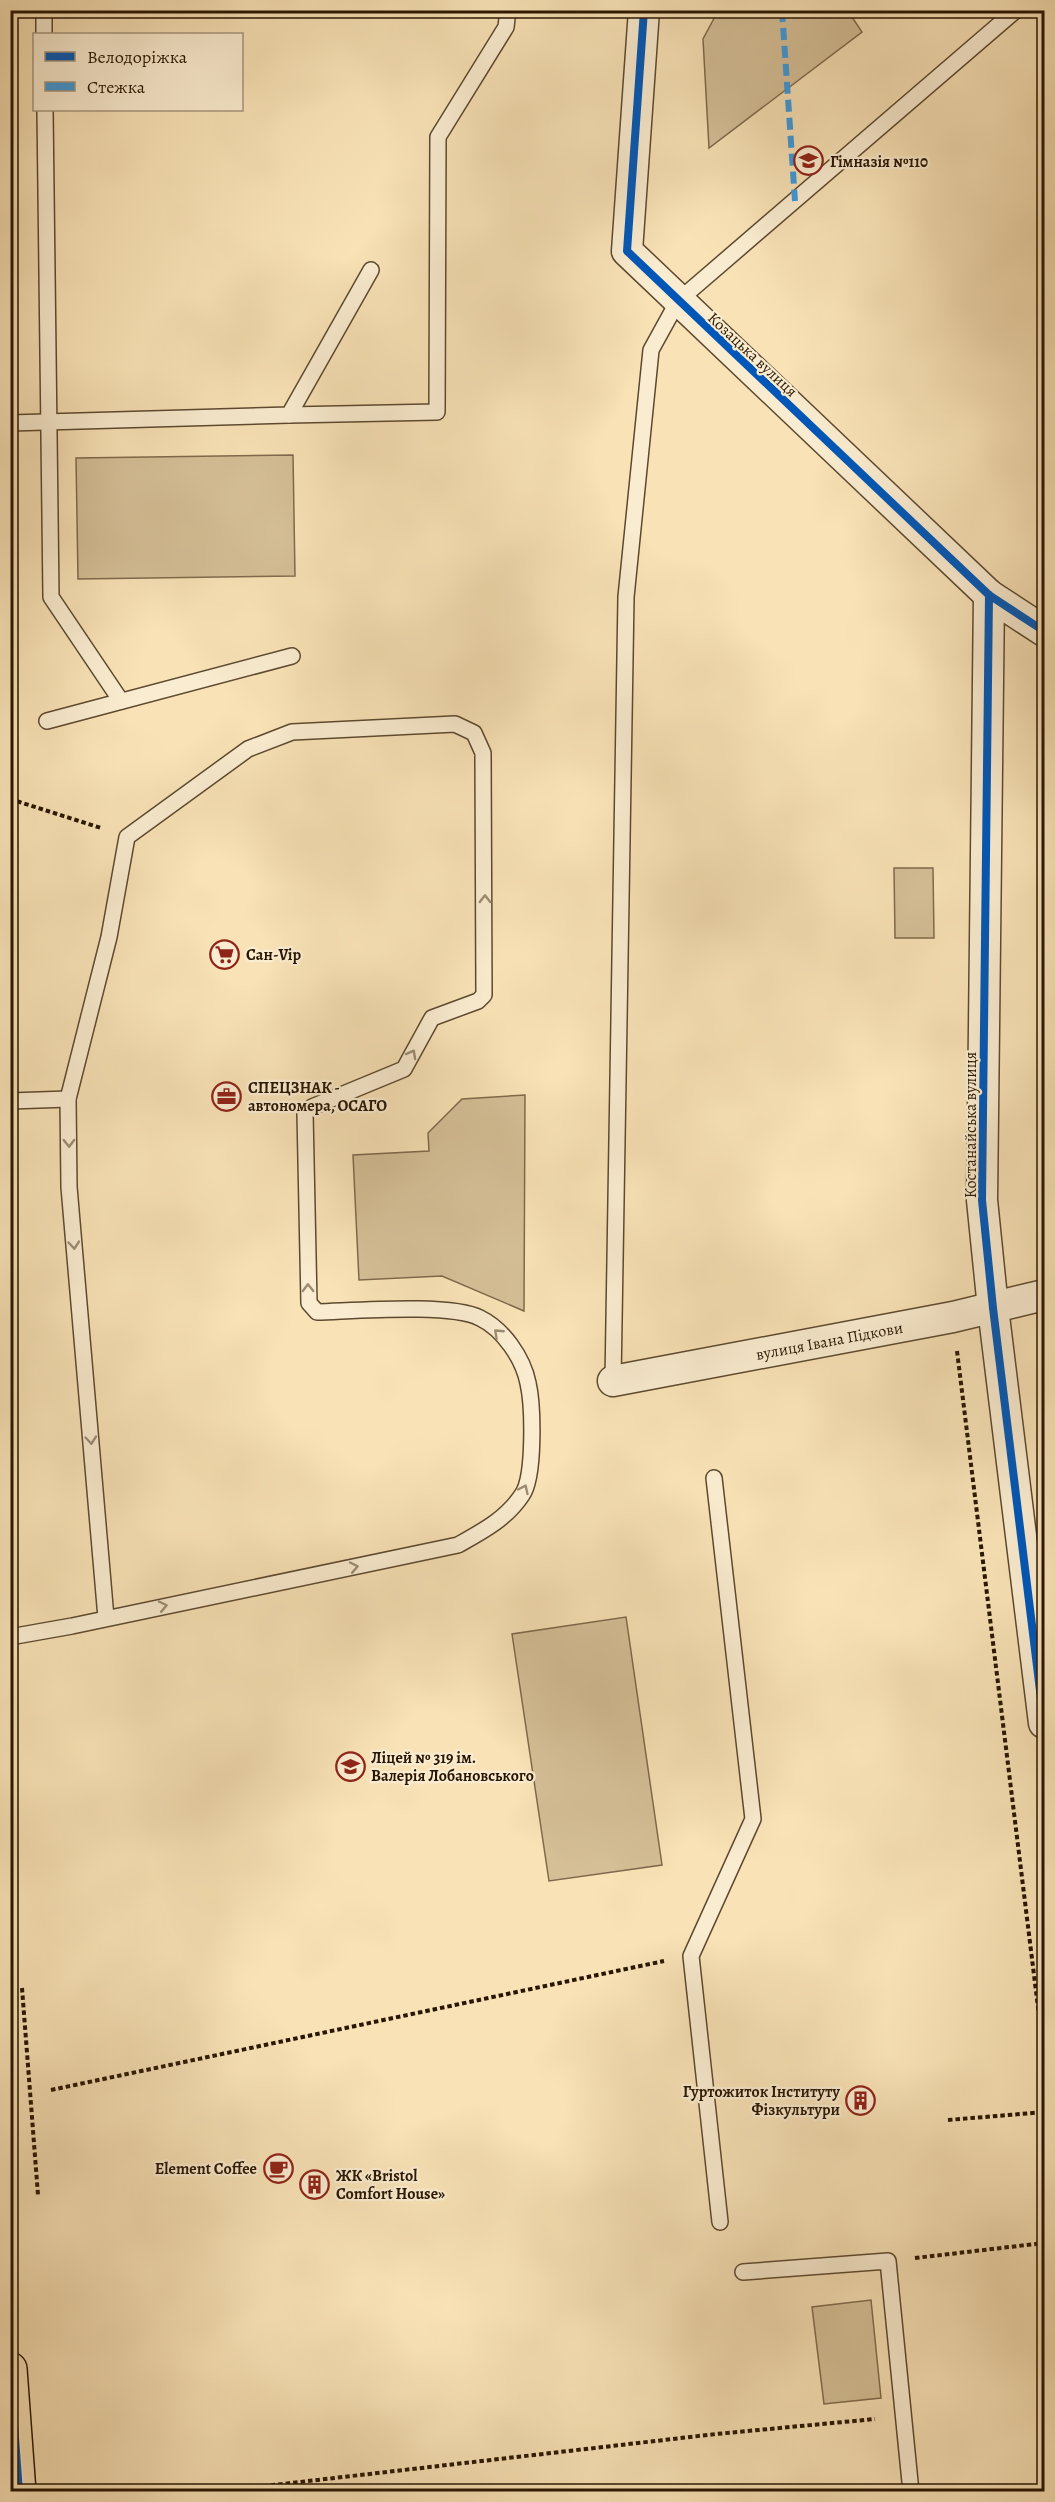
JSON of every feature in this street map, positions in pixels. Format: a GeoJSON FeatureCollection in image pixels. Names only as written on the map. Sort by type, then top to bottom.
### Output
{"type":"FeatureCollection","features":[{"type":"Feature","properties":{"kind":"main road"},"geometry":{"type":"LineString","coordinates":[[10,2369],[19,2492]]}},
{"type":"Feature","properties":{"kind":"street","name":"Козацька вулиця"},"geometry":{"type":"LineString","coordinates":[[644,10],[627,251],[989,595],[1044,631]]}},
{"type":"Feature","properties":{"kind":"street","name":"Костанайська вулиця"},"geometry":{"type":"LineString","coordinates":[[989,595],[982,1200],[1044,1723]]}},
{"type":"Feature","properties":{"kind":"street","name":"вулиця Івана Підкови"},"geometry":{"type":"LineString","coordinates":[[613,1381],[953,1317],[1044,1295]]}},
{"type":"Feature","properties":{"kind":"lane"},"geometry":{"type":"LineString","coordinates":[[44,10],[44,33]]}},
{"type":"Feature","properties":{"kind":"lane"},"geometry":{"type":"LineString","coordinates":[[10,423],[289,414],[437,412],[438,137],[506,27],[508,10]]}},
{"type":"Feature","properties":{"kind":"lane"},"geometry":{"type":"LineString","coordinates":[[613,1381],[626,597],[651,350],[678,301],[1016,10]]}},
{"type":"Feature","properties":{"kind":"lane"},"geometry":{"type":"LineString","coordinates":[[45,111],[51,597],[121,701]]}},
{"type":"Feature","properties":{"kind":"lane"},"geometry":{"type":"LineString","coordinates":[[289,414],[371,270]]}},
{"type":"Feature","properties":{"kind":"lane"},"geometry":{"type":"LineString","coordinates":[[47,721],[292,656]]}},
{"type":"Feature","properties":{"kind":"lane"},"geometry":{"type":"LineString","coordinates":[[10,1637],[105,1618],[458,1545],[496,1524],[524,1494],[532,1468],[528,1382],[517,1357],[502,1334],[480,1317],[448,1310],[317,1312],[309,1303],[305,1113],[312,1107],[404,1069],[432,1018],[478,1001],[483,995],[483,753],[474,733],[455,724],[292,732],[248,749],[127,837],[109,938],[68,1099],[69,1187],[105,1618]]}},
{"type":"Feature","properties":{"kind":"lane"},"geometry":{"type":"LineString","coordinates":[[10,1101],[68,1099]]}},
{"type":"Feature","properties":{"kind":"lane"},"geometry":{"type":"LineString","coordinates":[[714,1478],[753,1819],[691,1956],[720,2222]]}},
{"type":"Feature","properties":{"kind":"lane"},"geometry":{"type":"LineString","coordinates":[[743,2272],[888,2261],[911,2492]]}},
{"type":"Feature","properties":{"kind":"path"},"geometry":{"type":"LineString","coordinates":[[10,799],[127,837]]}},
{"type":"Feature","properties":{"kind":"path"},"geometry":{"type":"LineString","coordinates":[[953,1317],[1044,2056]]}},
{"type":"Feature","properties":{"kind":"path"},"geometry":{"type":"LineString","coordinates":[[51,2090],[691,1956]]}},
{"type":"Feature","properties":{"kind":"path"},"geometry":{"type":"LineString","coordinates":[[22,1988],[38,2195]]}},
{"type":"Feature","properties":{"kind":"path"},"geometry":{"type":"LineString","coordinates":[[948,2120],[1044,2112]]}},
{"type":"Feature","properties":{"kind":"path"},"geometry":{"type":"LineString","coordinates":[[888,2261],[1044,2243]]}},
{"type":"Feature","properties":{"kind":"path"},"geometry":{"type":"LineString","coordinates":[[61,2487],[239,2489],[716,2434],[903,2417]]}},
{"type":"Feature","properties":{"kind":"shaded area"},"geometry":{"type":"Polygon","coordinates":[[[718,11],[848,11],[862,32],[709,148],[703,39],[718,11]]]}},
{"type":"Feature","properties":{"kind":"shaded area"},"geometry":{"type":"Polygon","coordinates":[[[293,455],[295,576],[78,579],[76,458],[293,455]]]}},
{"type":"Feature","properties":{"kind":"shaded area"},"geometry":{"type":"Polygon","coordinates":[[[894,868],[933,868],[934,938],[895,938],[894,868]]]}},
{"type":"Feature","properties":{"kind":"shaded area"},"geometry":{"type":"Polygon","coordinates":[[[525,1095],[524,1311],[442,1276],[359,1280],[353,1155],[429,1151],[428,1133],[462,1099],[525,1095]]]}},
{"type":"Feature","properties":{"kind":"shaded area"},"geometry":{"type":"Polygon","coordinates":[[[626,1617],[662,1865],[549,1881],[512,1634],[626,1617]]]}},
{"type":"Feature","properties":{"kind":"shaded area"},"geometry":{"type":"Polygon","coordinates":[[[871,2300],[881,2398],[824,2404],[812,2307],[871,2300]]]}},
{"type":"Feature","properties":{"kind":"marked path"},"geometry":{"type":"LineString","coordinates":[[782,10],[795,201]]}},
{"type":"Feature","properties":{"kind":"cycle path"},"geometry":{"type":"LineString","coordinates":[[644,10],[627,251],[989,595],[1044,631]]}},
{"type":"Feature","properties":{"kind":"cycle path"},"geometry":{"type":"LineString","coordinates":[[989,595],[982,1200],[1044,1723]]}},
{"type":"Feature","properties":{"kind":"cycle path"},"geometry":{"type":"LineString","coordinates":[[10,2369],[19,2492]]}},
{"type":"Feature","properties":{"kind":"place","name":"Гімназія №110"},"geometry":{"type":"Point","coordinates":[809,161]}},
{"type":"Feature","properties":{"kind":"place","name":"Сан-Vip"},"geometry":{"type":"Point","coordinates":[225,954]}},
{"type":"Feature","properties":{"kind":"place","name":"СПЕЦЗНАК - автономера, ОСАГО"},"geometry":{"type":"Point","coordinates":[227,1096]}},
{"type":"Feature","properties":{"kind":"place","name":"Ліцей № 319 ім. Валерія Лобановського"},"geometry":{"type":"Point","coordinates":[350,1766]}},
{"type":"Feature","properties":{"kind":"place","name":"Гуртожиток Інституту Фізкультури"},"geometry":{"type":"Point","coordinates":[861,2100]}},
{"type":"Feature","properties":{"kind":"place","name":"Element Coffee"},"geometry":{"type":"Point","coordinates":[278,2168]}},
{"type":"Feature","properties":{"kind":"place","name":"ЖК «Bristol Comfort House»"},"geometry":{"type":"Point","coordinates":[315,2184]}}]}
